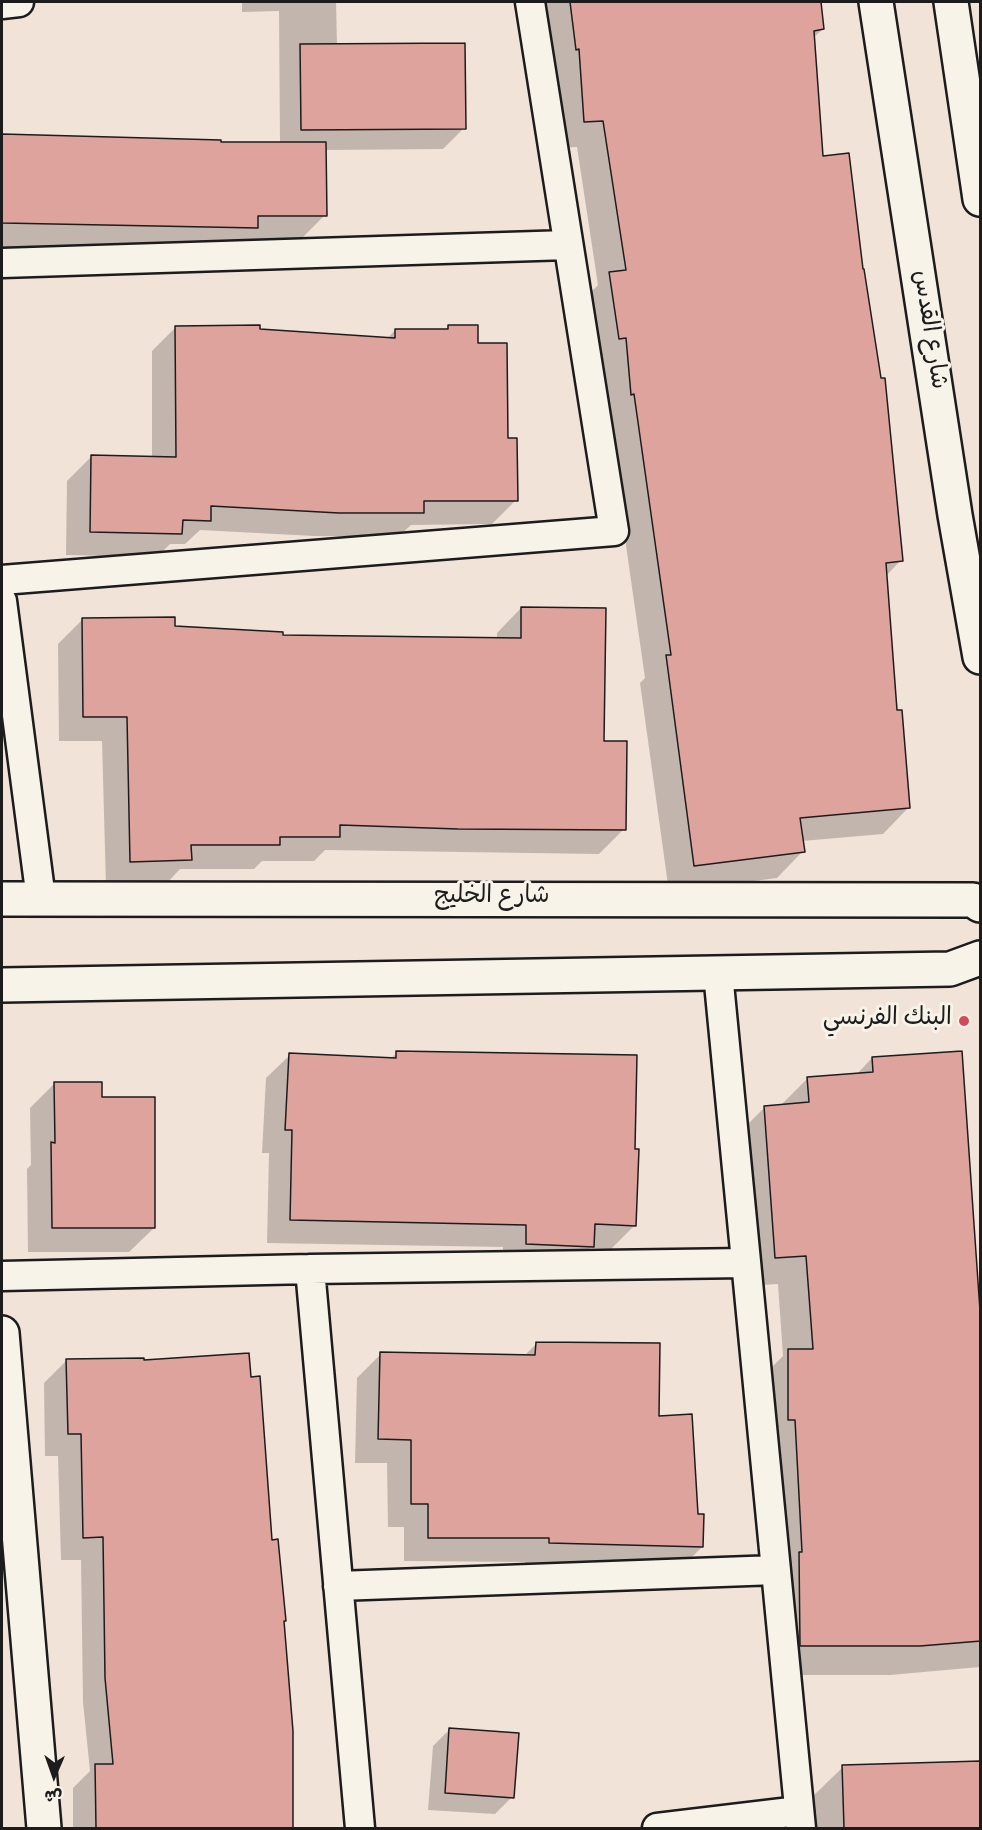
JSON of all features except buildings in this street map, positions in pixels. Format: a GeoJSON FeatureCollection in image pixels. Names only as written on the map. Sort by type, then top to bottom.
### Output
{"type":"FeatureCollection","features":[{"type":"Feature","properties":{"kind":"street"},"geometry":{"type":"LineString","coordinates":[[2,4],[19,2]]}},
{"type":"Feature","properties":{"kind":"street"},"geometry":{"type":"LineString","coordinates":[[2,580],[614,531],[530,2]]}},
{"type":"Feature","properties":{"kind":"street","name":"شارع القدس"},"geometry":{"type":"LineString","coordinates":[[876,2],[955,515],[981,657]]}},
{"type":"Feature","properties":{"kind":"street"},"geometry":{"type":"LineString","coordinates":[[951,2],[980,197]]}},
{"type":"Feature","properties":{"kind":"street"},"geometry":{"type":"LineString","coordinates":[[2,263],[568,245]]}},
{"type":"Feature","properties":{"kind":"street"},"geometry":{"type":"LineString","coordinates":[[2,601],[41,899]]}},
{"type":"Feature","properties":{"kind":"street","name":"شارع الخليج"},"geometry":{"type":"LineString","coordinates":[[2,899],[973,900],[981,905]]}},
{"type":"Feature","properties":{"kind":"street"},"geometry":{"type":"LineString","coordinates":[[2,985],[950,969],[981,958]]}},
{"type":"Feature","properties":{"kind":"street"},"geometry":{"type":"LineString","coordinates":[[657,1828],[800,1820],[718,973]]}},
{"type":"Feature","properties":{"kind":"street"},"geometry":{"type":"LineString","coordinates":[[2,1276],[746,1263]]}},
{"type":"Feature","properties":{"kind":"street"},"geometry":{"type":"LineString","coordinates":[[310,1269],[360,1828]]}},
{"type":"Feature","properties":{"kind":"street"},"geometry":{"type":"LineString","coordinates":[[2,1333],[44,1828]]}},
{"type":"Feature","properties":{"kind":"street"},"geometry":{"type":"LineString","coordinates":[[338,1586],[776,1570]]}},
{"type":"Feature","properties":{"kind":"place","name":"البنك الفرنسي"},"geometry":{"type":"Point","coordinates":[964,1021]}}]}
